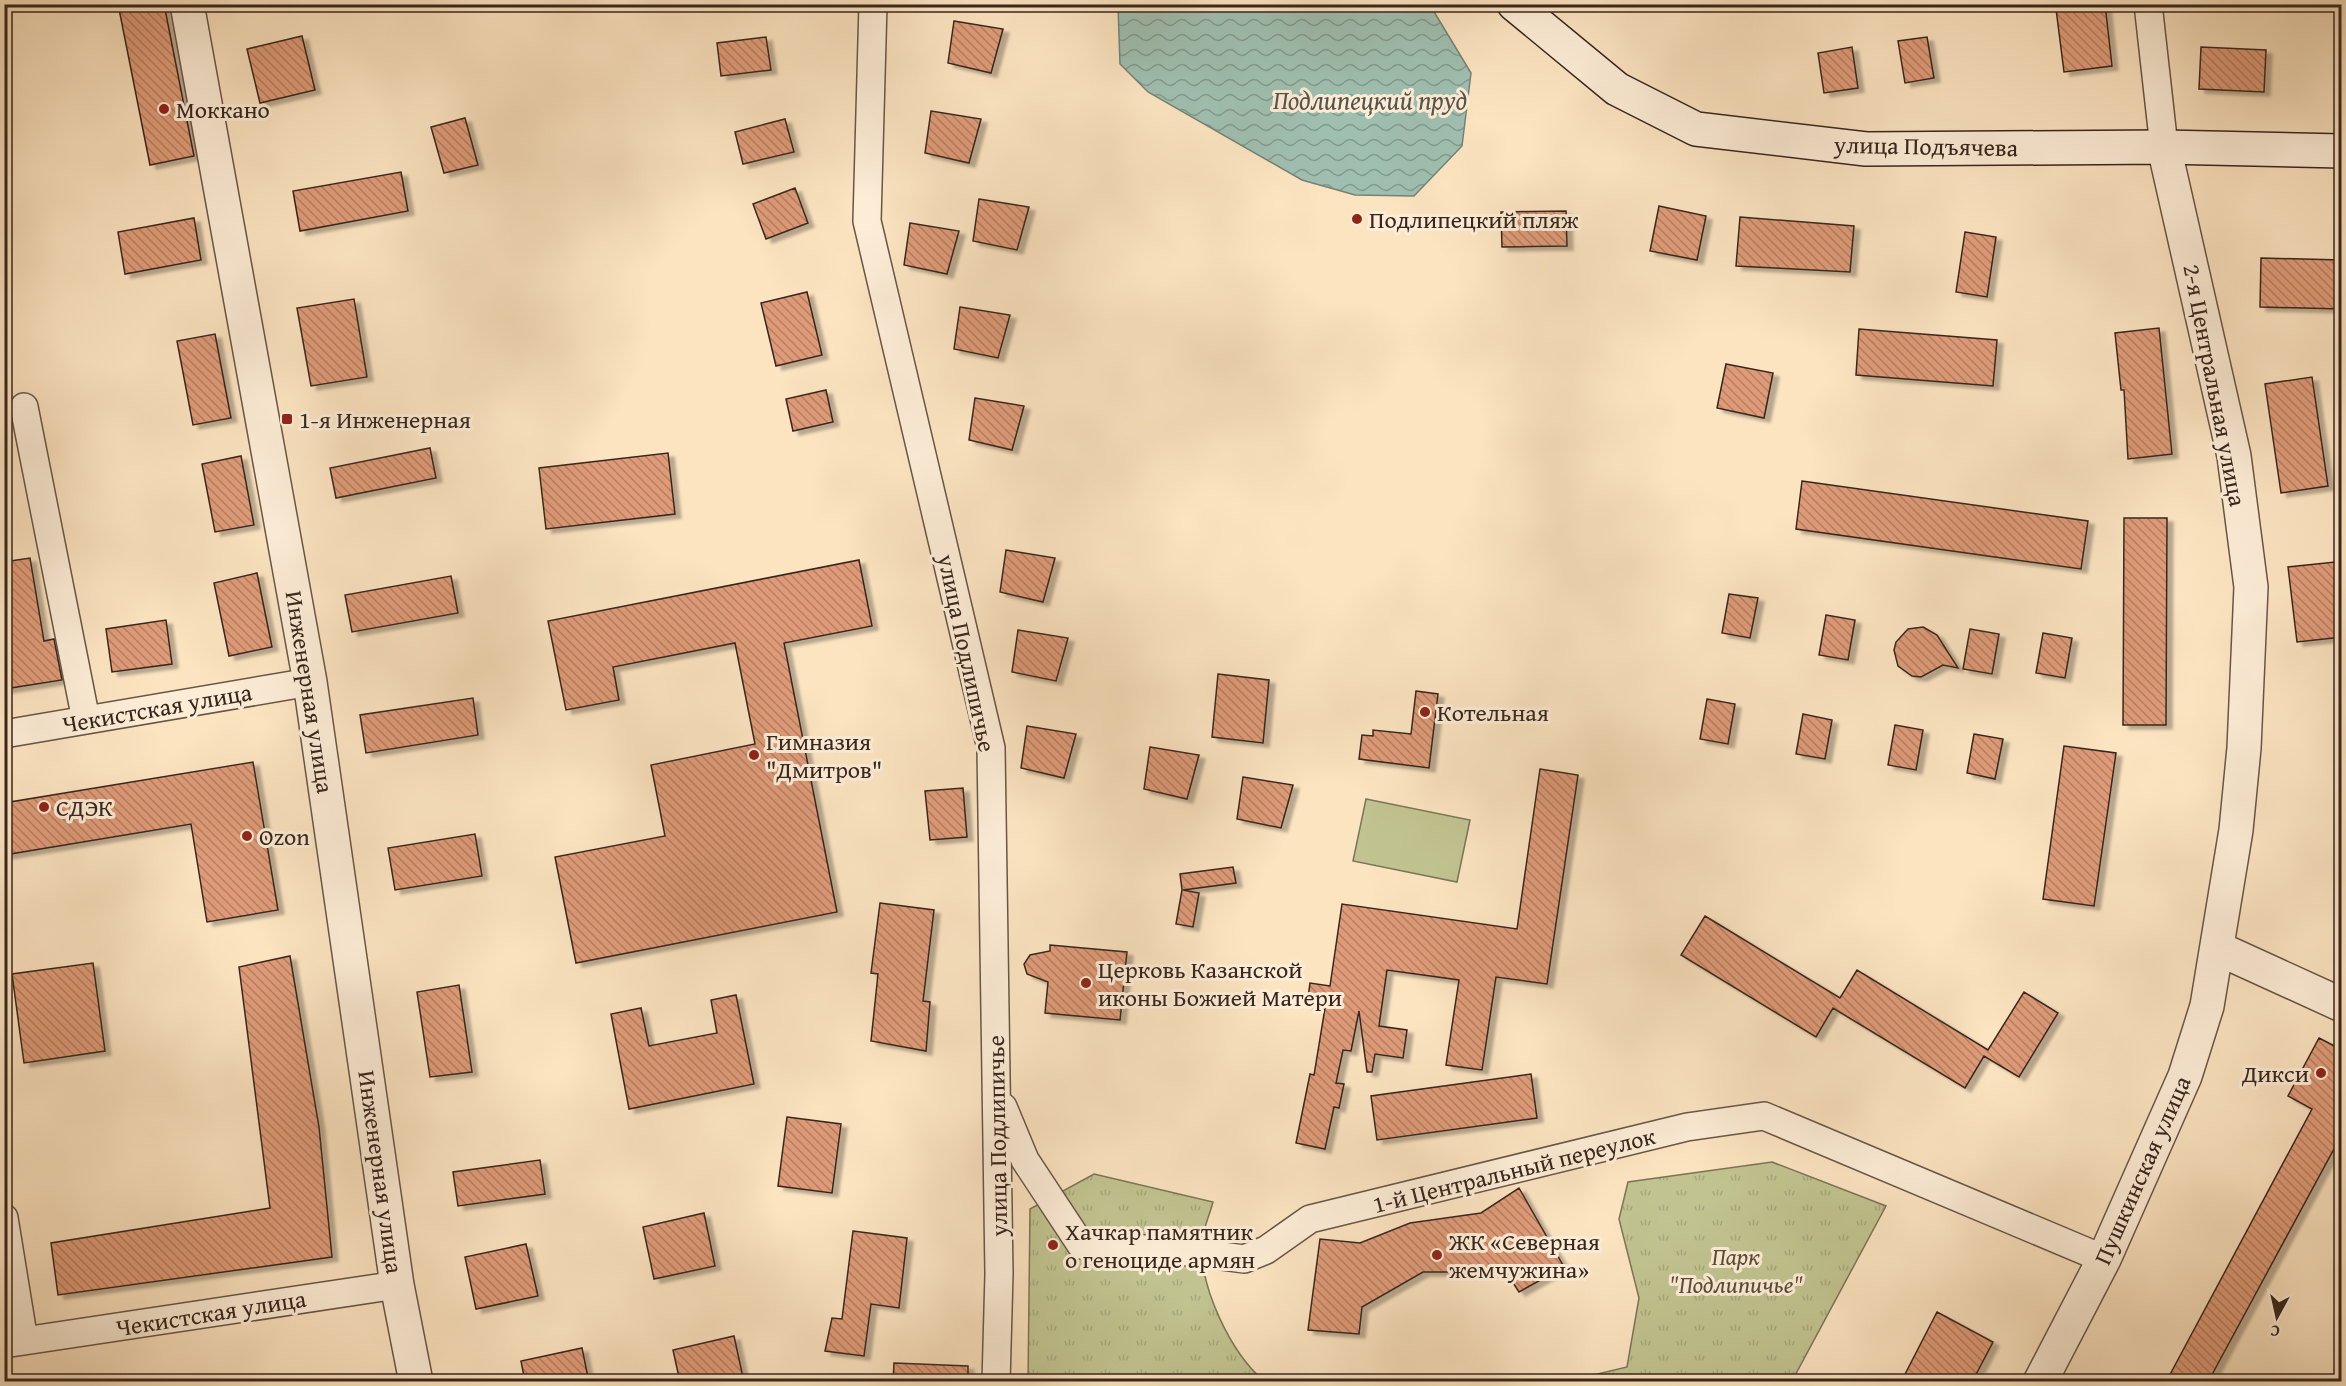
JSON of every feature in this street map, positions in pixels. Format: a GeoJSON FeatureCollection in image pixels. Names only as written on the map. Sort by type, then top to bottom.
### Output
{"type":"FeatureCollection","features":[{"type":"Feature","properties":{"kind":"street","name":"Инженерная улица"},"geometry":{"type":"LineString","coordinates":[[187,4],[310,681],[397,1285],[416,1382]]}},
{"type":"Feature","properties":{"kind":"street","name":"улица Подлипичье"},"geometry":{"type":"LineString","coordinates":[[873,4],[867,221],[991,748],[999,1274],[996,1382]]}},
{"type":"Feature","properties":{"kind":"street","name":"улица Подъячева"},"geometry":{"type":"LineString","coordinates":[[1514,4],[1617,89],[1696,129],[1866,149],[2164,147],[2342,151]]}},
{"type":"Feature","properties":{"kind":"street"},"geometry":{"type":"LineString","coordinates":[[2148,4],[2164,147]]}},
{"type":"Feature","properties":{"kind":"street","name":"2-я Центральная улица"},"geometry":{"type":"LineString","coordinates":[[2164,147],[2234,456],[2251,587],[2244,748],[2236,830],[2217,948]]}},
{"type":"Feature","properties":{"kind":"street"},"geometry":{"type":"LineString","coordinates":[[24,407],[86,720]]}},
{"type":"Feature","properties":{"kind":"street","name":"Чекистская улица"},"geometry":{"type":"LineString","coordinates":[[4,734],[310,681]]}},
{"type":"Feature","properties":{"kind":"street"},"geometry":{"type":"LineString","coordinates":[[2217,948],[2342,1005]]}},
{"type":"Feature","properties":{"kind":"street","name":"Пушкинская улица"},"geometry":{"type":"LineString","coordinates":[[2040,1382],[2104,1259],[2185,1076],[2207,1006],[2217,948]]}},
{"type":"Feature","properties":{"kind":"street","name":"1-й Центральный переулок"},"geometry":{"type":"LineString","coordinates":[[997,1094],[1025,1160],[1081,1245],[1191,1252],[1244,1259],[1266,1250],[1310,1219],[1688,1127],[1764,1116],[2104,1259]]}},
{"type":"Feature","properties":{"kind":"street","name":"Чекистская улица"},"geometry":{"type":"LineString","coordinates":[[4,1218],[14,1343],[397,1285]]}},
{"type":"Feature","properties":{"kind":"green space"},"geometry":{"type":"Polygon","coordinates":[[[1366,799],[1470,820],[1457,882],[1353,861],[1366,799]]]}},
{"type":"Feature","properties":{"kind":"green space","name":"Парк \"Подлипичье\""},"geometry":{"type":"Polygon","coordinates":[[[1772,1162],[1886,1206],[1792,1381],[1568,1381],[1627,1367],[1639,1298],[1619,1219],[1628,1182],[1772,1162]]]}},
{"type":"Feature","properties":{"kind":"green space"},"geometry":{"type":"Polygon","coordinates":[[[1094,1174],[1213,1202],[1202,1242],[1202,1260],[1206,1279],[1229,1337],[1240,1354],[1264,1381],[1028,1382],[1030,1209],[1094,1174]]]}},
{"type":"Feature","properties":{"kind":"water","name":"Подлипецкий пруд"},"geometry":{"type":"Polygon","coordinates":[[[1118,5],[1430,5],[1471,73],[1462,146],[1414,196],[1355,195],[1302,180],[1148,92],[1120,64],[1118,5]]]}},
{"type":"Feature","properties":{"kind":"building"},"geometry":{"type":"Polygon","coordinates":[[[118,4],[164,4],[194,156],[150,165],[118,4]]]}},
{"type":"Feature","properties":{"kind":"building"},"geometry":{"type":"Polygon","coordinates":[[[2105,4],[2112,66],[2064,72],[2056,9],[2105,4]]]}},
{"type":"Feature","properties":{"kind":"building"},"geometry":{"type":"Polygon","coordinates":[[[954,21],[1003,29],[991,73],[948,63],[954,21]]]}},
{"type":"Feature","properties":{"kind":"building"},"geometry":{"type":"Polygon","coordinates":[[[302,36],[315,90],[260,103],[247,49],[302,36]]]}},
{"type":"Feature","properties":{"kind":"building"},"geometry":{"type":"Polygon","coordinates":[[[766,37],[771,70],[721,76],[717,43],[766,37]]]}},
{"type":"Feature","properties":{"kind":"building"},"geometry":{"type":"Polygon","coordinates":[[[1927,37],[1934,78],[1905,83],[1898,41],[1927,37]]]}},
{"type":"Feature","properties":{"kind":"building"},"geometry":{"type":"Polygon","coordinates":[[[1852,47],[1858,88],[1824,93],[1818,53],[1852,47]]]}},
{"type":"Feature","properties":{"kind":"building"},"geometry":{"type":"Polygon","coordinates":[[[2201,47],[2266,50],[2264,92],[2199,89],[2201,47]]]}},
{"type":"Feature","properties":{"kind":"building"},"geometry":{"type":"Polygon","coordinates":[[[931,111],[981,119],[969,163],[925,153],[931,111]]]}},
{"type":"Feature","properties":{"kind":"building"},"geometry":{"type":"Polygon","coordinates":[[[465,118],[478,165],[444,173],[431,127],[465,118]]]}},
{"type":"Feature","properties":{"kind":"building"},"geometry":{"type":"Polygon","coordinates":[[[785,119],[794,152],[743,164],[735,132],[785,119]]]}},
{"type":"Feature","properties":{"kind":"building"},"geometry":{"type":"Polygon","coordinates":[[[401,172],[408,211],[300,231],[293,191],[401,172]]]}},
{"type":"Feature","properties":{"kind":"building"},"geometry":{"type":"Polygon","coordinates":[[[795,188],[808,223],[766,239],[753,204],[795,188]]]}},
{"type":"Feature","properties":{"kind":"building"},"geometry":{"type":"Polygon","coordinates":[[[979,199],[1029,207],[1017,250],[973,241],[979,199]]]}},
{"type":"Feature","properties":{"kind":"building"},"geometry":{"type":"Polygon","coordinates":[[[1659,206],[1706,216],[1697,260],[1650,251],[1659,206]]]}},
{"type":"Feature","properties":{"kind":"building"},"geometry":{"type":"Polygon","coordinates":[[[1566,211],[1567,246],[1502,247],[1501,212],[1566,211]]]}},
{"type":"Feature","properties":{"kind":"building"},"geometry":{"type":"Polygon","coordinates":[[[1740,217],[1854,226],[1850,272],[1736,266],[1740,217]]]}},
{"type":"Feature","properties":{"kind":"building"},"geometry":{"type":"Polygon","coordinates":[[[194,218],[201,260],[125,274],[118,232],[194,218]]]}},
{"type":"Feature","properties":{"kind":"building"},"geometry":{"type":"Polygon","coordinates":[[[910,223],[959,231],[947,274],[904,265],[910,223]]]}},
{"type":"Feature","properties":{"kind":"building"},"geometry":{"type":"Polygon","coordinates":[[[1965,232],[1996,237],[1987,297],[1956,292],[1965,232]]]}},
{"type":"Feature","properties":{"kind":"building"},"geometry":{"type":"Polygon","coordinates":[[[2261,258],[2342,260],[2342,309],[2260,307],[2261,258]]]}},
{"type":"Feature","properties":{"kind":"building"},"geometry":{"type":"Polygon","coordinates":[[[807,292],[822,355],[776,366],[761,303],[807,292]]]}},
{"type":"Feature","properties":{"kind":"building"},"geometry":{"type":"Polygon","coordinates":[[[354,299],[367,377],[311,386],[297,308],[354,299]]]}},
{"type":"Feature","properties":{"kind":"building"},"geometry":{"type":"Polygon","coordinates":[[[960,307],[1010,315],[998,358],[954,349],[960,307]]]}},
{"type":"Feature","properties":{"kind":"building"},"geometry":{"type":"Polygon","coordinates":[[[2159,328],[2172,454],[2128,459],[2124,390],[2121,390],[2115,333],[2159,328]]]}},
{"type":"Feature","properties":{"kind":"building"},"geometry":{"type":"Polygon","coordinates":[[[1859,329],[1997,340],[1993,386],[1856,375],[1859,329]]]}},
{"type":"Feature","properties":{"kind":"building"},"geometry":{"type":"Polygon","coordinates":[[[215,334],[231,418],[193,425],[177,341],[215,334]]]}},
{"type":"Feature","properties":{"kind":"building"},"geometry":{"type":"Polygon","coordinates":[[[1726,364],[1773,373],[1764,418],[1717,408],[1726,364]]]}},
{"type":"Feature","properties":{"kind":"building"},"geometry":{"type":"Polygon","coordinates":[[[2312,377],[2328,486],[2281,493],[2265,384],[2312,377]]]}},
{"type":"Feature","properties":{"kind":"building"},"geometry":{"type":"Polygon","coordinates":[[[826,390],[833,422],[793,431],[786,399],[826,390]]]}},
{"type":"Feature","properties":{"kind":"building"},"geometry":{"type":"Polygon","coordinates":[[[975,398],[1024,406],[1012,450],[969,440],[975,398]]]}},
{"type":"Feature","properties":{"kind":"building"},"geometry":{"type":"Polygon","coordinates":[[[430,448],[436,478],[336,498],[330,468],[430,448]]]}},
{"type":"Feature","properties":{"kind":"building"},"geometry":{"type":"Polygon","coordinates":[[[668,453],[675,514],[546,529],[539,468],[668,453]]]}},
{"type":"Feature","properties":{"kind":"building"},"geometry":{"type":"Polygon","coordinates":[[[241,456],[254,525],[215,532],[202,464],[241,456]]]}},
{"type":"Feature","properties":{"kind":"building"},"geometry":{"type":"Polygon","coordinates":[[[1802,481],[2088,521],[2081,569],[1796,529],[1802,481]]]}},
{"type":"Feature","properties":{"kind":"building"},"geometry":{"type":"Polygon","coordinates":[[[2124,518],[2167,518],[2166,725],[2123,725],[2124,518]]]}},
{"type":"Feature","properties":{"kind":"building"},"geometry":{"type":"Polygon","coordinates":[[[1006,550],[1055,558],[1043,602],[1000,592],[1006,550]]]}},
{"type":"Feature","properties":{"kind":"building"},"geometry":{"type":"Polygon","coordinates":[[[30,558],[44,641],[54,639],[62,680],[4,689],[4,562],[30,558]]]}},
{"type":"Feature","properties":{"kind":"building","name":"Гимназия \"Дмитров\""},"geometry":{"type":"Polygon","coordinates":[[[859,560],[872,626],[784,643],[837,912],[576,963],[555,857],[665,836],[651,765],[755,744],[735,643],[613,667],[619,700],[566,710],[548,621],[859,560]]]}},
{"type":"Feature","properties":{"kind":"building"},"geometry":{"type":"Polygon","coordinates":[[[2335,562],[2342,637],[2297,642],[2288,567],[2335,562]]]}},
{"type":"Feature","properties":{"kind":"building"},"geometry":{"type":"Polygon","coordinates":[[[257,573],[272,647],[229,656],[214,583],[257,573]]]}},
{"type":"Feature","properties":{"kind":"building"},"geometry":{"type":"Polygon","coordinates":[[[451,576],[458,613],[352,632],[345,595],[451,576]]]}},
{"type":"Feature","properties":{"kind":"building"},"geometry":{"type":"Polygon","coordinates":[[[1729,594],[1758,598],[1750,638],[1722,633],[1729,594]]]}},
{"type":"Feature","properties":{"kind":"building"},"geometry":{"type":"Polygon","coordinates":[[[1826,615],[1855,620],[1848,660],[1819,655],[1826,615]]]}},
{"type":"Feature","properties":{"kind":"building"},"geometry":{"type":"Polygon","coordinates":[[[166,620],[172,664],[112,672],[106,629],[166,620]]]}},
{"type":"Feature","properties":{"kind":"building"},"geometry":{"type":"Polygon","coordinates":[[[1923,627],[1937,635],[1958,668],[1943,665],[1921,677],[1912,676],[1898,666],[1894,650],[1896,642],[1908,629],[1923,627]]]}},
{"type":"Feature","properties":{"kind":"building"},"geometry":{"type":"Polygon","coordinates":[[[1970,629],[1999,634],[1992,674],[1963,669],[1970,629]]]}},
{"type":"Feature","properties":{"kind":"building"},"geometry":{"type":"Polygon","coordinates":[[[1018,630],[1068,638],[1056,681],[1012,672],[1018,630]]]}},
{"type":"Feature","properties":{"kind":"building"},"geometry":{"type":"Polygon","coordinates":[[[2043,633],[2072,638],[2065,678],[2036,673],[2043,633]]]}},
{"type":"Feature","properties":{"kind":"building"},"geometry":{"type":"Polygon","coordinates":[[[1218,674],[1269,680],[1263,743],[1212,737],[1218,674]]]}},
{"type":"Feature","properties":{"kind":"building","name":"Котельная"},"geometry":{"type":"Polygon","coordinates":[[[1416,691],[1438,694],[1429,768],[1359,759],[1362,735],[1373,736],[1373,730],[1411,734],[1416,691]]]}},
{"type":"Feature","properties":{"kind":"building"},"geometry":{"type":"Polygon","coordinates":[[[473,698],[478,735],[366,753],[360,715],[473,698]]]}},
{"type":"Feature","properties":{"kind":"building"},"geometry":{"type":"Polygon","coordinates":[[[1707,699],[1735,704],[1728,744],[1700,739],[1707,699]]]}},
{"type":"Feature","properties":{"kind":"building"},"geometry":{"type":"Polygon","coordinates":[[[1803,714],[1832,720],[1825,759],[1796,754],[1803,714]]]}},
{"type":"Feature","properties":{"kind":"building"},"geometry":{"type":"Polygon","coordinates":[[[1895,725],[1923,730],[1916,770],[1888,765],[1895,725]]]}},
{"type":"Feature","properties":{"kind":"building"},"geometry":{"type":"Polygon","coordinates":[[[1027,726],[1076,734],[1064,778],[1021,768],[1027,726]]]}},
{"type":"Feature","properties":{"kind":"building"},"geometry":{"type":"Polygon","coordinates":[[[1974,734],[2003,739],[1995,779],[1967,773],[1974,734]]]}},
{"type":"Feature","properties":{"kind":"building"},"geometry":{"type":"Polygon","coordinates":[[[2064,746],[2116,753],[2094,906],[2043,899],[2064,746]]]}},
{"type":"Feature","properties":{"kind":"building"},"geometry":{"type":"Polygon","coordinates":[[[1150,747],[1199,755],[1187,799],[1144,789],[1150,747]]]}},
{"type":"Feature","properties":{"kind":"building"},"geometry":{"type":"Polygon","coordinates":[[[253,762],[278,910],[207,922],[191,824],[4,855],[4,803],[253,762]]]}},
{"type":"Feature","properties":{"kind":"building"},"geometry":{"type":"Polygon","coordinates":[[[1540,769],[1578,775],[1547,984],[1496,977],[1482,1070],[1446,1065],[1459,980],[1387,970],[1379,1026],[1407,1030],[1403,1058],[1375,1054],[1372,1072],[1367,1072],[1359,1011],[1351,1051],[1343,1050],[1336,1083],[1344,1084],[1339,1108],[1334,1107],[1325,1149],[1296,1143],[1310,1074],[1314,1075],[1325,1008],[1307,1005],[1310,983],[1330,986],[1342,904],[1517,929],[1540,769]]]}},
{"type":"Feature","properties":{"kind":"building"},"geometry":{"type":"Polygon","coordinates":[[[1243,777],[1293,785],[1281,828],[1237,819],[1243,777]]]}},
{"type":"Feature","properties":{"kind":"building"},"geometry":{"type":"Polygon","coordinates":[[[963,788],[967,837],[930,840],[925,791],[963,788]]]}},
{"type":"Feature","properties":{"kind":"building"},"geometry":{"type":"Polygon","coordinates":[[[475,834],[482,876],[395,890],[388,848],[475,834]]]}},
{"type":"Feature","properties":{"kind":"building"},"geometry":{"type":"Polygon","coordinates":[[[1233,867],[1236,883],[1183,890],[1199,893],[1193,927],[1176,924],[1182,890],[1180,874],[1233,867]]]}},
{"type":"Feature","properties":{"kind":"building"},"geometry":{"type":"Polygon","coordinates":[[[880,903],[934,910],[923,1001],[930,1002],[926,1051],[871,1041],[878,974],[871,973],[880,903]]]}},
{"type":"Feature","properties":{"kind":"building"},"geometry":{"type":"Polygon","coordinates":[[[1705,916],[1840,998],[1857,970],[1988,1050],[2024,992],[2058,1013],[2019,1077],[1984,1056],[1965,1088],[1833,1008],[1816,1037],[1681,955],[1705,916]]]}},
{"type":"Feature","properties":{"kind":"building","name":"Церковь Казанской иконы Божией Матери"},"geometry":{"type":"Polygon","coordinates":[[[1050,945],[1127,952],[1120,1020],[1045,1013],[1048,982],[1027,974],[1024,964],[1030,955],[1050,951],[1050,945]]]}},
{"type":"Feature","properties":{"kind":"building"},"geometry":{"type":"Polygon","coordinates":[[[290,956],[319,1127],[332,1257],[58,1295],[51,1243],[270,1208],[239,967],[290,956]]]}},
{"type":"Feature","properties":{"kind":"building"},"geometry":{"type":"Polygon","coordinates":[[[93,963],[105,1051],[24,1063],[12,974],[93,963]]]}},
{"type":"Feature","properties":{"kind":"building"},"geometry":{"type":"Polygon","coordinates":[[[459,985],[472,1072],[430,1077],[417,992],[459,985]]]}},
{"type":"Feature","properties":{"kind":"building"},"geometry":{"type":"Polygon","coordinates":[[[736,995],[754,1084],[629,1109],[611,1014],[641,1008],[649,1046],[717,1033],[711,1000],[736,995]]]}},
{"type":"Feature","properties":{"kind":"building"},"geometry":{"type":"Polygon","coordinates":[[[2319,1038],[2342,1050],[2342,1134],[2208,1382],[2166,1382],[2312,1109],[2288,1096],[2319,1038]]]}},
{"type":"Feature","properties":{"kind":"building"},"geometry":{"type":"Polygon","coordinates":[[[1531,1074],[1537,1118],[1377,1140],[1371,1096],[1531,1074]]]}},
{"type":"Feature","properties":{"kind":"building"},"geometry":{"type":"Polygon","coordinates":[[[787,1117],[841,1124],[832,1193],[778,1186],[787,1117]]]}},
{"type":"Feature","properties":{"kind":"building"},"geometry":{"type":"Polygon","coordinates":[[[540,1160],[545,1194],[458,1206],[453,1172],[540,1160]]]}},
{"type":"Feature","properties":{"kind":"building","name":"ЖК «Северная жемчужина»"},"geometry":{"type":"Polygon","coordinates":[[[1519,1188],[1564,1267],[1519,1292],[1506,1272],[1423,1272],[1362,1307],[1359,1334],[1308,1330],[1320,1239],[1360,1243],[1410,1223],[1481,1213],[1519,1188]]]}},
{"type":"Feature","properties":{"kind":"building"},"geometry":{"type":"Polygon","coordinates":[[[704,1213],[715,1266],[654,1279],[643,1227],[704,1213]]]}},
{"type":"Feature","properties":{"kind":"building"},"geometry":{"type":"Polygon","coordinates":[[[853,1231],[907,1238],[899,1308],[871,1304],[864,1356],[825,1351],[832,1318],[842,1319],[853,1231]]]}},
{"type":"Feature","properties":{"kind":"building"},"geometry":{"type":"Polygon","coordinates":[[[526,1244],[538,1296],[476,1309],[465,1257],[526,1244]]]}},
{"type":"Feature","properties":{"kind":"building"},"geometry":{"type":"Polygon","coordinates":[[[1937,1312],[1993,1342],[1972,1382],[1901,1382],[1937,1312]]]}},
{"type":"Feature","properties":{"kind":"building"},"geometry":{"type":"Polygon","coordinates":[[[734,1336],[744,1382],[680,1382],[673,1350],[734,1336]]]}},
{"type":"Feature","properties":{"kind":"building"},"geometry":{"type":"Polygon","coordinates":[[[582,1348],[589,1382],[525,1382],[521,1361],[582,1348]]]}},
{"type":"Feature","properties":{"kind":"building"},"geometry":{"type":"Polygon","coordinates":[[[894,1363],[968,1366],[968,1382],[893,1382],[894,1363]]]}},
{"type":"Feature","properties":{"kind":"place","name":"Моккано"},"geometry":{"type":"Point","coordinates":[164,109]}},
{"type":"Feature","properties":{"kind":"place","name":"Подлипецкий пляж"},"geometry":{"type":"Point","coordinates":[1357,219]}},
{"type":"Feature","properties":{"kind":"place","name":"1-я Инженерная"},"geometry":{"type":"Point","coordinates":[287,419]}},
{"type":"Feature","properties":{"kind":"place","name":"Котельная"},"geometry":{"type":"Point","coordinates":[1425,712]}},
{"type":"Feature","properties":{"kind":"place","name":"Гимназия \"Дмитров\""},"geometry":{"type":"Point","coordinates":[754,755]}},
{"type":"Feature","properties":{"kind":"place","name":"СДЭК"},"geometry":{"type":"Point","coordinates":[44,807]}},
{"type":"Feature","properties":{"kind":"place","name":"Ozon"},"geometry":{"type":"Point","coordinates":[247,836]}},
{"type":"Feature","properties":{"kind":"place","name":"Церковь Казанской иконы Божией Матери"},"geometry":{"type":"Point","coordinates":[1086,983]}},
{"type":"Feature","properties":{"kind":"place","name":"Дикси"},"geometry":{"type":"Point","coordinates":[2321,1073]}},
{"type":"Feature","properties":{"kind":"place","name":"Хачкар памятник о геноциде армян"},"geometry":{"type":"Point","coordinates":[1053,1245]}},
{"type":"Feature","properties":{"kind":"place","name":"ЖК «Северная жемчужина»"},"geometry":{"type":"Point","coordinates":[1437,1255]}}]}
